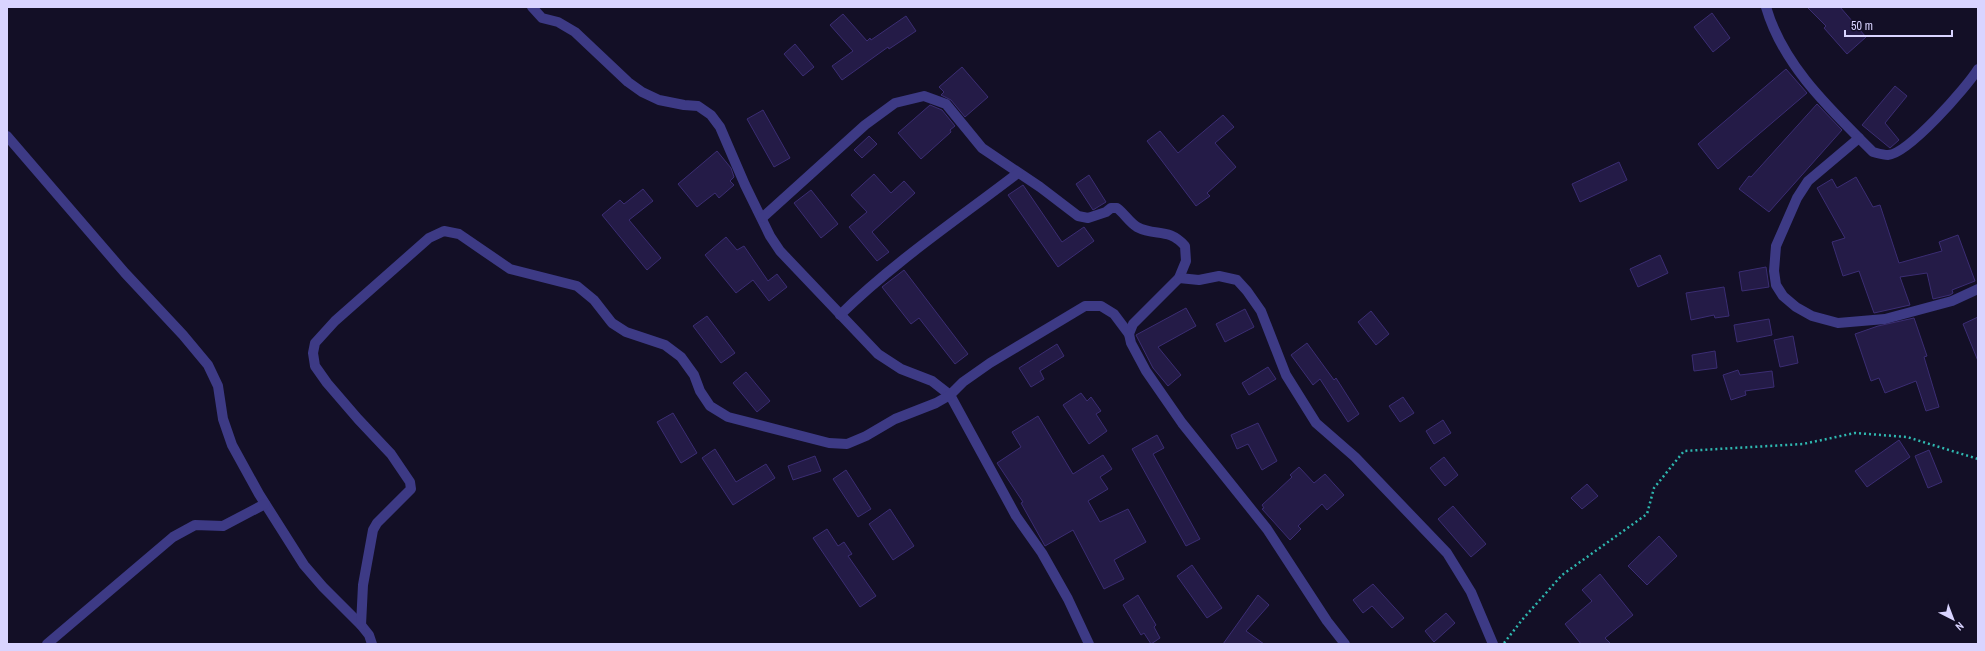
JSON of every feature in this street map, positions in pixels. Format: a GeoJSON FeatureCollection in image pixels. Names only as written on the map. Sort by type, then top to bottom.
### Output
{"type":"FeatureCollection","features":[{"type":"Feature","properties":{"kind":"street"},"geometry":{"type":"LineString","coordinates":[[532,7],[542,18],[558,22],[574,32],[628,82],[642,92],[659,100],[698,106],[711,115],[720,127],[732,158],[770,236],[780,250],[840,316],[878,354],[901,369],[932,381],[950,395],[1016,516],[1042,553],[1068,600],[1089,644]]}},
{"type":"Feature","properties":{"kind":"street"},"geometry":{"type":"LineString","coordinates":[[1766,7],[1776,36],[1802,76],[1873,152],[1889,155],[1904,147],[1951,104],[1970,82],[1978,69]]}},
{"type":"Feature","properties":{"kind":"street"},"geometry":{"type":"LineString","coordinates":[[762,218],[865,125],[895,103],[924,96],[946,104],[982,148],[1040,186],[1078,216],[1088,218],[1106,212],[1111,208],[1117,208],[1142,230],[1172,235],[1185,246],[1186,261],[1179,278],[1133,324],[1129,334]]}},
{"type":"Feature","properties":{"kind":"street"},"geometry":{"type":"LineString","coordinates":[[7,136],[125,273],[183,335],[208,365],[218,386],[223,419],[232,445],[265,504],[304,565],[322,587],[361,625],[371,639],[378,644]]}},
{"type":"Feature","properties":{"kind":"street"},"geometry":{"type":"LineString","coordinates":[[1859,138],[1808,181],[1797,198],[1776,246],[1774,271],[1776,285],[1783,296],[1796,307],[1812,316],[1838,323],[1886,319],[1952,301],[1978,289]]}},
{"type":"Feature","properties":{"kind":"street"},"geometry":{"type":"LineString","coordinates":[[840,316],[868,288],[895,266],[1018,173]]}},
{"type":"Feature","properties":{"kind":"street"},"geometry":{"type":"LineString","coordinates":[[361,625],[363,585],[373,530],[377,523],[411,489],[410,482],[391,454],[358,419],[327,383],[315,366],[313,353],[315,343],[335,321],[429,238],[444,230],[459,234],[510,269],[577,286],[594,300],[612,323],[626,332],[665,345],[681,357],[694,375],[700,391],[710,406],[728,417],[830,443],[847,444],[866,436],[895,419],[936,403],[950,395],[963,382],[990,363],[1085,306],[1101,306],[1114,314],[1129,334],[1131,343],[1146,371],[1182,423],[1267,529],[1327,621],[1345,644]]}},
{"type":"Feature","properties":{"kind":"street"},"geometry":{"type":"LineString","coordinates":[[1179,278],[1199,280],[1219,276],[1238,280],[1261,311],[1286,375],[1316,423],[1356,457],[1447,553],[1471,592],[1493,644]]}},
{"type":"Feature","properties":{"kind":"street"},"geometry":{"type":"LineString","coordinates":[[47,644],[173,537],[195,525],[223,526],[265,504]]}},
{"type":"Feature","properties":{"kind":"path"},"geometry":{"type":"LineString","coordinates":[[1504,644],[1522,620],[1562,575],[1647,514],[1654,488],[1684,452],[1803,444],[1855,433],[1907,437],[1978,459]]}},
{"type":"Feature","properties":{"kind":"building"},"geometry":{"type":"Polygon","coordinates":[[[1807,7],[1840,7],[1866,37],[1847,54],[1824,28],[1826,26],[1807,7]]]}},
{"type":"Feature","properties":{"kind":"building"},"geometry":{"type":"Polygon","coordinates":[[[1712,13],[1730,38],[1713,52],[1694,27],[1712,13]]]}},
{"type":"Feature","properties":{"kind":"building"},"geometry":{"type":"Polygon","coordinates":[[[843,14],[867,41],[870,38],[871,40],[906,16],[916,31],[889,49],[888,47],[842,80],[832,66],[853,51],[830,25],[843,14]]]}},
{"type":"Feature","properties":{"kind":"building"},"geometry":{"type":"Polygon","coordinates":[[[795,44],[814,67],[803,76],[784,54],[795,44]]]}},
{"type":"Feature","properties":{"kind":"building"},"geometry":{"type":"Polygon","coordinates":[[[962,67],[988,97],[965,117],[951,100],[941,95],[944,92],[939,87],[962,67]]]}},
{"type":"Feature","properties":{"kind":"building"},"geometry":{"type":"Polygon","coordinates":[[[1786,69],[1807,93],[1718,169],[1698,144],[1786,69]]]}},
{"type":"Feature","properties":{"kind":"building"},"geometry":{"type":"Polygon","coordinates":[[[1895,86],[1907,96],[1885,123],[1899,140],[1890,148],[1862,125],[1895,86]]]}},
{"type":"Feature","properties":{"kind":"building"},"geometry":{"type":"Polygon","coordinates":[[[1817,104],[1842,130],[1769,212],[1739,189],[1749,176],[1751,177],[1817,104]]]}},
{"type":"Feature","properties":{"kind":"building"},"geometry":{"type":"Polygon","coordinates":[[[930,105],[942,110],[955,126],[950,130],[951,132],[921,159],[898,133],[930,105]]]}},
{"type":"Feature","properties":{"kind":"building"},"geometry":{"type":"Polygon","coordinates":[[[763,110],[790,158],[774,167],[747,119],[763,110]]]}},
{"type":"Feature","properties":{"kind":"building"},"geometry":{"type":"Polygon","coordinates":[[[1223,115],[1234,127],[1215,143],[1236,167],[1207,193],[1210,196],[1196,206],[1147,141],[1160,131],[1178,153],[1223,115]]]}},
{"type":"Feature","properties":{"kind":"building"},"geometry":{"type":"Polygon","coordinates":[[[869,136],[877,144],[862,158],[854,150],[869,136]]]}},
{"type":"Feature","properties":{"kind":"building"},"geometry":{"type":"Polygon","coordinates":[[[717,151],[731,168],[734,177],[730,181],[734,185],[719,198],[715,193],[697,207],[678,184],[717,151]]]}},
{"type":"Feature","properties":{"kind":"building"},"geometry":{"type":"Polygon","coordinates":[[[1619,162],[1627,180],[1580,202],[1572,184],[1619,162]]]}},
{"type":"Feature","properties":{"kind":"building"},"geometry":{"type":"Polygon","coordinates":[[[874,174],[891,193],[904,181],[915,193],[872,232],[889,252],[877,261],[849,227],[867,212],[851,195],[874,174]]]}},
{"type":"Feature","properties":{"kind":"building"},"geometry":{"type":"Polygon","coordinates":[[[1089,175],[1106,202],[1093,210],[1076,184],[1089,175]]]}},
{"type":"Feature","properties":{"kind":"building"},"geometry":{"type":"Polygon","coordinates":[[[1856,177],[1873,207],[1880,205],[1899,263],[1942,251],[1939,242],[1958,235],[1975,281],[1952,290],[1953,293],[1950,295],[1933,299],[1927,273],[1900,277],[1910,305],[1874,313],[1859,271],[1843,276],[1832,242],[1845,238],[1817,188],[1832,179],[1837,188],[1856,177]]]}},
{"type":"Feature","properties":{"kind":"building"},"geometry":{"type":"Polygon","coordinates":[[[1023,185],[1062,242],[1084,227],[1094,241],[1058,267],[1008,195],[1023,185]]]}},
{"type":"Feature","properties":{"kind":"building"},"geometry":{"type":"Polygon","coordinates":[[[643,189],[653,201],[629,220],[661,258],[647,270],[602,215],[620,200],[624,204],[643,189]]]}},
{"type":"Feature","properties":{"kind":"building"},"geometry":{"type":"Polygon","coordinates":[[[811,190],[838,224],[821,238],[794,203],[811,190]]]}},
{"type":"Feature","properties":{"kind":"building"},"geometry":{"type":"Polygon","coordinates":[[[726,237],[737,250],[744,246],[768,281],[777,274],[787,287],[769,301],[753,280],[736,293],[705,255],[726,237]]]}},
{"type":"Feature","properties":{"kind":"building"},"geometry":{"type":"Polygon","coordinates":[[[1660,255],[1668,273],[1638,287],[1630,269],[1660,255]]]}},
{"type":"Feature","properties":{"kind":"building"},"geometry":{"type":"Polygon","coordinates":[[[1766,267],[1769,287],[1742,291],[1739,272],[1766,267]]]}},
{"type":"Feature","properties":{"kind":"building"},"geometry":{"type":"Polygon","coordinates":[[[904,270],[968,354],[955,364],[919,318],[911,324],[882,287],[904,270]]]}},
{"type":"Feature","properties":{"kind":"building"},"geometry":{"type":"Polygon","coordinates":[[[1724,287],[1729,316],[1715,318],[1714,315],[1691,320],[1686,293],[1724,287]]]}},
{"type":"Feature","properties":{"kind":"building"},"geometry":{"type":"Polygon","coordinates":[[[1186,308],[1196,326],[1158,347],[1181,375],[1168,386],[1153,368],[1136,335],[1186,308]]]}},
{"type":"Feature","properties":{"kind":"building"},"geometry":{"type":"Polygon","coordinates":[[[1245,309],[1254,327],[1225,342],[1216,324],[1245,309]]]}},
{"type":"Feature","properties":{"kind":"building"},"geometry":{"type":"Polygon","coordinates":[[[1371,311],[1389,334],[1376,345],[1358,322],[1371,311]]]}},
{"type":"Feature","properties":{"kind":"building"},"geometry":{"type":"Polygon","coordinates":[[[707,316],[735,353],[721,363],[693,326],[707,316]]]}},
{"type":"Feature","properties":{"kind":"building"},"geometry":{"type":"Polygon","coordinates":[[[1978,317],[1978,361],[1963,324],[1978,317]]]}},
{"type":"Feature","properties":{"kind":"building"},"geometry":{"type":"Polygon","coordinates":[[[1914,318],[1927,356],[1924,357],[1939,407],[1926,411],[1916,381],[1885,393],[1879,378],[1871,381],[1855,334],[1878,326],[1914,318]]]}},
{"type":"Feature","properties":{"kind":"building"},"geometry":{"type":"Polygon","coordinates":[[[1769,319],[1772,335],[1737,342],[1734,325],[1769,319]]]}},
{"type":"Feature","properties":{"kind":"building"},"geometry":{"type":"Polygon","coordinates":[[[1793,336],[1798,363],[1780,367],[1774,340],[1793,336]]]}},
{"type":"Feature","properties":{"kind":"building"},"geometry":{"type":"Polygon","coordinates":[[[1307,343],[1334,380],[1336,378],[1359,414],[1348,422],[1320,379],[1313,385],[1291,355],[1307,343]]]}},
{"type":"Feature","properties":{"kind":"building"},"geometry":{"type":"Polygon","coordinates":[[[1057,344],[1064,356],[1040,371],[1044,379],[1031,387],[1019,368],[1057,344]]]}},
{"type":"Feature","properties":{"kind":"building"},"geometry":{"type":"Polygon","coordinates":[[[1715,351],[1717,368],[1694,371],[1692,355],[1715,351]]]}},
{"type":"Feature","properties":{"kind":"building"},"geometry":{"type":"Polygon","coordinates":[[[1268,367],[1276,379],[1249,395],[1242,383],[1268,367]]]}},
{"type":"Feature","properties":{"kind":"building"},"geometry":{"type":"Polygon","coordinates":[[[1738,370],[1740,375],[1772,371],[1774,387],[1745,391],[1746,395],[1731,400],[1723,375],[1738,370]]]}},
{"type":"Feature","properties":{"kind":"building"},"geometry":{"type":"Polygon","coordinates":[[[746,372],[770,401],[757,412],[733,383],[746,372]]]}},
{"type":"Feature","properties":{"kind":"building"},"geometry":{"type":"Polygon","coordinates":[[[1081,393],[1087,401],[1091,397],[1101,411],[1096,414],[1107,431],[1089,444],[1063,405],[1081,393]]]}},
{"type":"Feature","properties":{"kind":"building"},"geometry":{"type":"Polygon","coordinates":[[[1403,397],[1414,413],[1400,422],[1389,406],[1403,397]]]}},
{"type":"Feature","properties":{"kind":"building"},"geometry":{"type":"Polygon","coordinates":[[[673,413],[697,453],[681,463],[657,422],[673,413]]]}},
{"type":"Feature","properties":{"kind":"building"},"geometry":{"type":"Polygon","coordinates":[[[1038,416],[1073,474],[1103,455],[1112,469],[1100,477],[1108,489],[1088,501],[1100,522],[1128,509],[1146,542],[1114,560],[1124,579],[1104,589],[1073,530],[1045,546],[1021,503],[1023,502],[997,463],[1021,447],[1012,432],[1038,416]]]}},
{"type":"Feature","properties":{"kind":"building"},"geometry":{"type":"Polygon","coordinates":[[[1443,420],[1451,433],[1434,444],[1426,431],[1443,420]]]}},
{"type":"Feature","properties":{"kind":"building"},"geometry":{"type":"Polygon","coordinates":[[[1258,423],[1277,461],[1262,470],[1248,444],[1237,449],[1231,435],[1258,423]]]}},
{"type":"Feature","properties":{"kind":"building"},"geometry":{"type":"Polygon","coordinates":[[[1157,435],[1164,448],[1153,454],[1200,539],[1186,546],[1132,449],[1157,435]]]}},
{"type":"Feature","properties":{"kind":"building"},"geometry":{"type":"Polygon","coordinates":[[[1899,440],[1910,457],[1867,487],[1855,471],[1899,440]]]}},
{"type":"Feature","properties":{"kind":"building"},"geometry":{"type":"Polygon","coordinates":[[[715,449],[736,482],[766,464],[775,478],[733,505],[702,458],[715,449]]]}},
{"type":"Feature","properties":{"kind":"building"},"geometry":{"type":"Polygon","coordinates":[[[1929,450],[1942,482],[1928,488],[1915,456],[1929,450]]]}},
{"type":"Feature","properties":{"kind":"building"},"geometry":{"type":"Polygon","coordinates":[[[815,456],[821,471],[793,480],[788,466],[815,456]]]}},
{"type":"Feature","properties":{"kind":"building"},"geometry":{"type":"Polygon","coordinates":[[[1444,457],[1458,475],[1445,486],[1430,468],[1444,457]]]}},
{"type":"Feature","properties":{"kind":"building"},"geometry":{"type":"Polygon","coordinates":[[[1299,467],[1314,483],[1325,474],[1344,495],[1327,510],[1322,504],[1298,526],[1301,529],[1290,540],[1262,509],[1264,508],[1262,505],[1292,477],[1290,475],[1299,467]]]}},
{"type":"Feature","properties":{"kind":"building"},"geometry":{"type":"Polygon","coordinates":[[[846,470],[871,509],[858,517],[833,479],[846,470]]]}},
{"type":"Feature","properties":{"kind":"building"},"geometry":{"type":"Polygon","coordinates":[[[1587,484],[1598,496],[1582,509],[1571,498],[1587,484]]]}},
{"type":"Feature","properties":{"kind":"building"},"geometry":{"type":"Polygon","coordinates":[[[1453,506],[1486,544],[1471,557],[1438,519],[1453,506]]]}},
{"type":"Feature","properties":{"kind":"building"},"geometry":{"type":"Polygon","coordinates":[[[890,509],[914,546],[893,560],[869,524],[890,509]]]}},
{"type":"Feature","properties":{"kind":"building"},"geometry":{"type":"Polygon","coordinates":[[[827,529],[838,546],[844,542],[852,554],[848,556],[876,596],[860,607],[813,538],[827,529]]]}},
{"type":"Feature","properties":{"kind":"building"},"geometry":{"type":"Polygon","coordinates":[[[1659,536],[1677,556],[1647,585],[1628,566],[1659,536]]]}},
{"type":"Feature","properties":{"kind":"building"},"geometry":{"type":"Polygon","coordinates":[[[1192,565],[1222,608],[1207,618],[1177,576],[1192,565]]]}},
{"type":"Feature","properties":{"kind":"building"},"geometry":{"type":"Polygon","coordinates":[[[1600,574],[1633,615],[1605,638],[1611,644],[1581,644],[1565,624],[1592,601],[1582,590],[1600,574]]]}},
{"type":"Feature","properties":{"kind":"building"},"geometry":{"type":"Polygon","coordinates":[[[1373,584],[1404,618],[1392,628],[1372,606],[1363,613],[1353,600],[1373,584]]]}},
{"type":"Feature","properties":{"kind":"building"},"geometry":{"type":"Polygon","coordinates":[[[1138,595],[1156,625],[1154,627],[1160,638],[1151,644],[1144,633],[1141,635],[1123,605],[1138,595]]]}},
{"type":"Feature","properties":{"kind":"building"},"geometry":{"type":"Polygon","coordinates":[[[1258,595],[1269,605],[1246,631],[1264,644],[1223,644],[1258,595]]]}},
{"type":"Feature","properties":{"kind":"building"},"geometry":{"type":"Polygon","coordinates":[[[1446,613],[1455,623],[1434,642],[1425,631],[1446,613]]]}}]}
